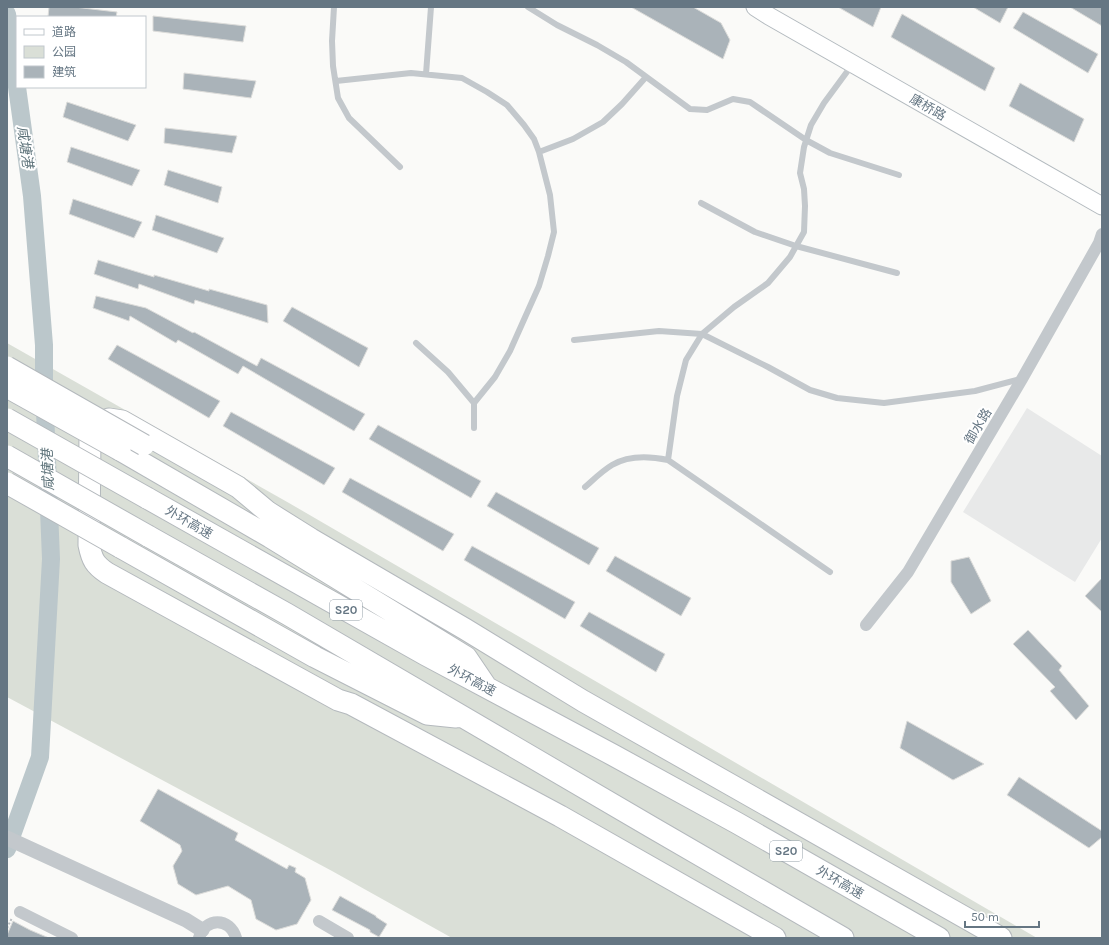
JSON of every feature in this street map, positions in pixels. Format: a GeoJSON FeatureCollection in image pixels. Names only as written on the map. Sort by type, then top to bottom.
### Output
{"type":"FeatureCollection","features":[{"type":"Feature","properties":{"kind":"highway"},"geometry":{"type":"LineString","coordinates":[[7,367],[240,500],[268,512]]}},
{"type":"Feature","properties":{"kind":"highway"},"geometry":{"type":"LineString","coordinates":[[7,387],[212,503],[466,657],[488,689]]}},
{"type":"Feature","properties":{"kind":"highway","name":"外环高速"},"geometry":{"type":"LineString","coordinates":[[7,419],[488,689],[696,800],[939,938]]}},
{"type":"Feature","properties":{"kind":"highway"},"geometry":{"type":"LineString","coordinates":[[775,938],[560,816],[351,704],[338,700],[114,577],[97,566],[91,557],[89,546],[90,435],[96,425],[109,419],[122,421],[238,487],[268,512],[583,701],[1001,938]]}},
{"type":"Feature","properties":{"kind":"highway","name":"S20"},"geometry":{"type":"LineString","coordinates":[[7,456],[287,614],[843,938]]}},
{"type":"Feature","properties":{"kind":"highway"},"geometry":{"type":"LineString","coordinates":[[7,483],[315,656],[427,714],[465,718]]}},
{"type":"Feature","properties":{"kind":"highway"},"geometry":{"type":"LineString","coordinates":[[240,500],[298,554]]}},
{"type":"Feature","properties":{"kind":"highway"},"geometry":{"type":"LineString","coordinates":[[171,575],[194,598],[284,660],[340,695],[351,704]]}},
{"type":"Feature","properties":{"kind":"main road","name":"康桥路"},"geometry":{"type":"LineString","coordinates":[[766,10],[853,64],[1102,206]]}},
{"type":"Feature","properties":{"kind":"street","name":"御水路"},"geometry":{"type":"LineString","coordinates":[[866,625],[908,572],[1022,379],[1099,243],[1102,234]]}},
{"type":"Feature","properties":{"kind":"street"},"geometry":{"type":"LineString","coordinates":[[7,838],[186,920],[200,934],[207,925],[213,922],[224,923],[230,926],[236,938]]}},
{"type":"Feature","properties":{"kind":"street"},"geometry":{"type":"LineString","coordinates":[[20,912],[72,938]]}},
{"type":"Feature","properties":{"kind":"street"},"geometry":{"type":"LineString","coordinates":[[319,921],[348,938]]}},
{"type":"Feature","properties":{"kind":"lane"},"geometry":{"type":"LineString","coordinates":[[334,7],[332,42],[333,66],[338,98],[349,118],[400,167]]}},
{"type":"Feature","properties":{"kind":"lane"},"geometry":{"type":"LineString","coordinates":[[426,74],[431,7]]}},
{"type":"Feature","properties":{"kind":"lane"},"geometry":{"type":"LineString","coordinates":[[528,7],[626,62],[690,109],[708,110],[733,99],[750,102],[806,140],[830,153],[899,175]]}},
{"type":"Feature","properties":{"kind":"lane"},"geometry":{"type":"LineString","coordinates":[[668,460],[677,396],[686,360],[702,334],[734,307],[768,283],[790,258],[804,232],[804,189],[800,173],[806,140],[811,124],[824,103],[853,64]]}},
{"type":"Feature","properties":{"kind":"lane"},"geometry":{"type":"LineString","coordinates":[[336,81],[411,73],[462,78],[507,105],[534,139],[540,152],[550,195],[554,232],[539,286],[510,351],[495,377],[474,403],[474,428]]}},
{"type":"Feature","properties":{"kind":"lane"},"geometry":{"type":"LineString","coordinates":[[540,152],[573,139],[603,122],[622,104],[646,77]]}},
{"type":"Feature","properties":{"kind":"lane"},"geometry":{"type":"LineString","coordinates":[[701,203],[755,232],[796,246],[897,273]]}},
{"type":"Feature","properties":{"kind":"lane"},"geometry":{"type":"LineString","coordinates":[[574,340],[659,331],[702,334],[810,390],[837,398],[884,403],[975,391],[1022,379]]}},
{"type":"Feature","properties":{"kind":"lane"},"geometry":{"type":"LineString","coordinates":[[416,343],[448,372],[474,403]]}},
{"type":"Feature","properties":{"kind":"lane"},"geometry":{"type":"LineString","coordinates":[[584,487],[612,465],[628,459],[650,457],[668,460],[830,572]]}},
{"type":"Feature","properties":{"kind":"shaded area"},"geometry":{"type":"Polygon","coordinates":[[[1027,408],[1102,456],[1102,538],[1075,582],[963,512],[1027,408]]]}},
{"type":"Feature","properties":{"kind":"green space"},"geometry":{"type":"Polygon","coordinates":[[[7,343],[289,503],[1037,938],[452,938],[332,871],[7,697],[7,343]]]}},
{"type":"Feature","properties":{"kind":"building"},"geometry":{"type":"Polygon","coordinates":[[[49,7],[74,7],[117,12],[116,16],[48,16],[49,7]]]}},
{"type":"Feature","properties":{"kind":"building"},"geometry":{"type":"Polygon","coordinates":[[[631,7],[693,7],[721,23],[730,40],[723,59],[631,7]]]}},
{"type":"Feature","properties":{"kind":"building"},"geometry":{"type":"Polygon","coordinates":[[[838,7],[881,7],[873,27],[838,7]]]}},
{"type":"Feature","properties":{"kind":"building"},"geometry":{"type":"Polygon","coordinates":[[[973,7],[1008,7],[1000,23],[973,7]]]}},
{"type":"Feature","properties":{"kind":"building"},"geometry":{"type":"Polygon","coordinates":[[[1070,7],[1102,7],[1102,26],[1070,7]]]}},
{"type":"Feature","properties":{"kind":"building"},"geometry":{"type":"Polygon","coordinates":[[[1023,12],[1098,54],[1088,73],[1013,28],[1023,12]]]}},
{"type":"Feature","properties":{"kind":"building"},"geometry":{"type":"Polygon","coordinates":[[[902,14],[995,68],[985,91],[891,37],[902,14]]]}},
{"type":"Feature","properties":{"kind":"building"},"geometry":{"type":"Polygon","coordinates":[[[153,16],[246,26],[243,42],[153,31],[153,16]]]}},
{"type":"Feature","properties":{"kind":"building"},"geometry":{"type":"Polygon","coordinates":[[[184,73],[256,81],[251,98],[183,89],[184,73]]]}},
{"type":"Feature","properties":{"kind":"building"},"geometry":{"type":"Polygon","coordinates":[[[1020,83],[1084,119],[1074,142],[1009,106],[1020,83]]]}},
{"type":"Feature","properties":{"kind":"building"},"geometry":{"type":"Polygon","coordinates":[[[67,102],[136,125],[128,141],[63,117],[67,102]]]}},
{"type":"Feature","properties":{"kind":"building"},"geometry":{"type":"Polygon","coordinates":[[[165,128],[237,136],[232,153],[164,143],[165,128]]]}},
{"type":"Feature","properties":{"kind":"building"},"geometry":{"type":"Polygon","coordinates":[[[71,147],[140,170],[132,186],[67,162],[71,147]]]}},
{"type":"Feature","properties":{"kind":"building"},"geometry":{"type":"Polygon","coordinates":[[[168,170],[222,187],[218,203],[164,185],[168,170]]]}},
{"type":"Feature","properties":{"kind":"building"},"geometry":{"type":"Polygon","coordinates":[[[73,199],[142,222],[134,238],[69,214],[73,199]]]}},
{"type":"Feature","properties":{"kind":"building"},"geometry":{"type":"Polygon","coordinates":[[[156,215],[224,238],[217,253],[152,230],[156,215]]]}},
{"type":"Feature","properties":{"kind":"building"},"geometry":{"type":"Polygon","coordinates":[[[98,260],[154,277],[154,275],[209,291],[209,289],[267,305],[268,323],[195,300],[194,304],[139,284],[138,289],[94,274],[98,260]]]}},
{"type":"Feature","properties":{"kind":"building"},"geometry":{"type":"Polygon","coordinates":[[[96,296],[146,308],[257,366],[261,358],[365,414],[354,431],[243,366],[238,374],[178,340],[176,343],[130,316],[129,321],[93,308],[96,296]]]}},
{"type":"Feature","properties":{"kind":"building"},"geometry":{"type":"Polygon","coordinates":[[[292,307],[368,348],[359,367],[283,321],[292,307]]]}},
{"type":"Feature","properties":{"kind":"building"},"geometry":{"type":"Polygon","coordinates":[[[117,345],[220,401],[209,418],[108,359],[117,345]]]}},
{"type":"Feature","properties":{"kind":"building"},"geometry":{"type":"Polygon","coordinates":[[[231,412],[335,468],[324,485],[223,426],[231,412]]]}},
{"type":"Feature","properties":{"kind":"building"},"geometry":{"type":"Polygon","coordinates":[[[378,425],[481,481],[471,498],[369,439],[378,425]]]}},
{"type":"Feature","properties":{"kind":"building"},"geometry":{"type":"Polygon","coordinates":[[[350,478],[454,534],[443,551],[342,492],[350,478]]]}},
{"type":"Feature","properties":{"kind":"building"},"geometry":{"type":"Polygon","coordinates":[[[496,492],[599,548],[589,565],[487,506],[496,492]]]}},
{"type":"Feature","properties":{"kind":"building"},"geometry":{"type":"Polygon","coordinates":[[[472,546],[575,602],[565,619],[464,560],[472,546]]]}},
{"type":"Feature","properties":{"kind":"building"},"geometry":{"type":"Polygon","coordinates":[[[615,556],[691,598],[681,616],[606,571],[615,556]]]}},
{"type":"Feature","properties":{"kind":"building"},"geometry":{"type":"Polygon","coordinates":[[[969,557],[991,601],[971,614],[951,582],[951,561],[969,557]]]}},
{"type":"Feature","properties":{"kind":"building"},"geometry":{"type":"Polygon","coordinates":[[[1102,578],[1102,612],[1085,596],[1102,578]]]}},
{"type":"Feature","properties":{"kind":"building"},"geometry":{"type":"Polygon","coordinates":[[[589,612],[665,654],[656,672],[580,626],[589,612]]]}},
{"type":"Feature","properties":{"kind":"building"},"geometry":{"type":"Polygon","coordinates":[[[1028,630],[1062,666],[1059,670],[1089,706],[1076,720],[1050,691],[1055,687],[1013,644],[1028,630]]]}},
{"type":"Feature","properties":{"kind":"building"},"geometry":{"type":"Polygon","coordinates":[[[907,721],[984,764],[953,780],[900,748],[907,721]]]}},
{"type":"Feature","properties":{"kind":"building"},"geometry":{"type":"Polygon","coordinates":[[[1019,777],[1102,831],[1102,837],[1089,848],[1007,795],[1019,777]]]}},
{"type":"Feature","properties":{"kind":"building"},"geometry":{"type":"Polygon","coordinates":[[[158,789],[238,833],[235,840],[287,869],[289,865],[296,868],[295,872],[305,878],[311,900],[297,924],[276,930],[256,919],[251,900],[228,886],[196,895],[178,884],[173,866],[182,851],[180,845],[140,821],[158,789]]]}},
{"type":"Feature","properties":{"kind":"building"},"geometry":{"type":"Polygon","coordinates":[[[340,896],[376,916],[387,924],[379,937],[370,932],[370,930],[332,910],[340,896]]]}},
{"type":"Feature","properties":{"kind":"building"},"geometry":{"type":"Polygon","coordinates":[[[13,921],[30,930],[49,938],[7,938],[13,921]]]}},
{"type":"Feature","properties":{"kind":"waterway","name":"咸塘港"},"geometry":{"type":"LineString","coordinates":[[7,14],[16,79]]}},
{"type":"Feature","properties":{"kind":"waterway","name":"咸塘港"},"geometry":{"type":"LineString","coordinates":[[7,849],[40,757],[51,559],[44,386],[44,345],[32,196],[17,88]]}}]}
